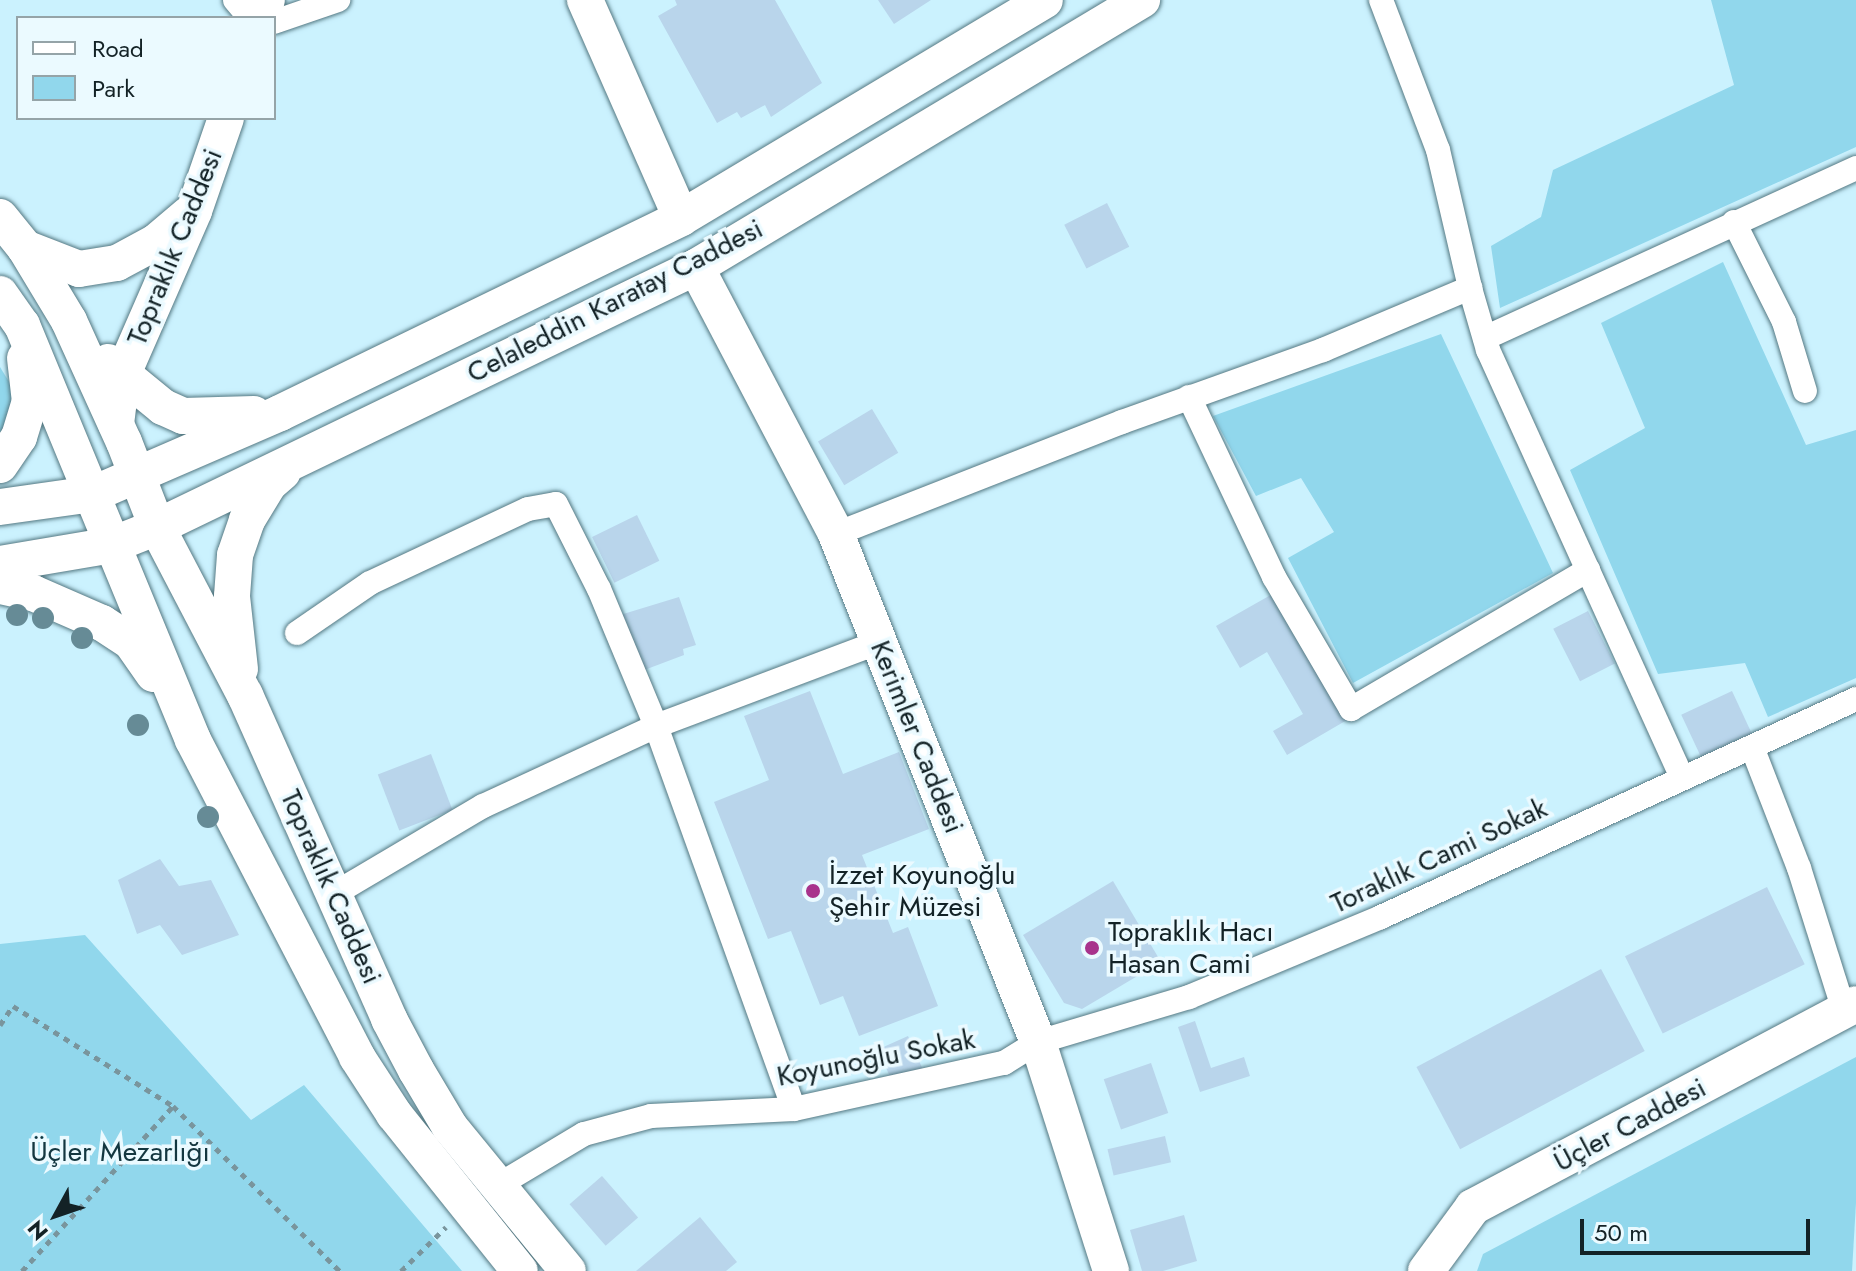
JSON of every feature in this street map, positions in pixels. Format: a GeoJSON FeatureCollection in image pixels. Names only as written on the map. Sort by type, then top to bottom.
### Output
{"type":"FeatureCollection","features":[{"type":"Feature","properties":{"kind":"main road"},"geometry":{"type":"LineString","coordinates":[[585,0],[681,218]]}},
{"type":"Feature","properties":{"kind":"main road","name":"Celaleddin Karatay Caddesi"},"geometry":{"type":"LineString","coordinates":[[93,494],[280,413],[681,218],[1045,0]]}},
{"type":"Feature","properties":{"kind":"main road","name":"Celaleddin Karatay Caddesi"},"geometry":{"type":"LineString","coordinates":[[112,545],[157,527],[696,267],[1142,0]]}},
{"type":"Feature","properties":{"kind":"main road","name":"Topraklık Caddesi"},"geometry":{"type":"LineString","coordinates":[[116,424],[122,376],[194,211],[225,120]]}},
{"type":"Feature","properties":{"kind":"main road"},"geometry":{"type":"LineString","coordinates":[[25,248],[79,269],[117,263],[156,242],[194,211]]}},
{"type":"Feature","properties":{"kind":"main road"},"geometry":{"type":"LineString","coordinates":[[0,217],[25,248],[69,321],[122,376],[163,407],[183,416],[280,413]]}},
{"type":"Feature","properties":{"kind":"main road","name":"Kerimler Caddesi"},"geometry":{"type":"LineString","coordinates":[[696,267],[836,534],[1038,1042],[1111,1271]]}},
{"type":"Feature","properties":{"kind":"main road","name":"Topraklık Caddesi"},"geometry":{"type":"LineString","coordinates":[[0,294],[22,325],[193,740],[357,1057],[394,1114],[520,1271]]}},
{"type":"Feature","properties":{"kind":"main road","name":"Topraklık Caddesi"},"geometry":{"type":"LineString","coordinates":[[69,321],[139,476],[157,527],[245,695],[389,1019],[450,1127],[568,1271]]}},
{"type":"Feature","properties":{"kind":"main road"},"geometry":{"type":"LineString","coordinates":[[0,465],[19,437],[30,402],[22,325]]}},
{"type":"Feature","properties":{"kind":"main road"},"geometry":{"type":"LineString","coordinates":[[245,695],[235,641],[235,555],[247,520],[269,484],[299,459]]}},
{"type":"Feature","properties":{"kind":"main road"},"geometry":{"type":"LineString","coordinates":[[0,507],[93,494]]}},
{"type":"Feature","properties":{"kind":"main road"},"geometry":{"type":"LineString","coordinates":[[0,564],[112,545]]}},
{"type":"Feature","properties":{"kind":"main road"},"geometry":{"type":"LineString","coordinates":[[0,586],[33,593],[68,607],[102,623],[131,642],[193,740]]}},
{"type":"Feature","properties":{"kind":"main road","name":"Üçler Caddesi"},"geometry":{"type":"LineString","coordinates":[[1426,1271],[1473,1207],[1850,1007]]}},
{"type":"Feature","properties":{"kind":"street"},"geometry":{"type":"LineString","coordinates":[[235,0],[248,16]]}},
{"type":"Feature","properties":{"kind":"street"},"geometry":{"type":"LineString","coordinates":[[276,21],[338,0]]}},
{"type":"Feature","properties":{"kind":"street"},"geometry":{"type":"LineString","coordinates":[[1381,0],[1438,150],[1470,288],[1485,338],[1682,777]]}},
{"type":"Feature","properties":{"kind":"street"},"geometry":{"type":"LineString","coordinates":[[1485,338],[1856,168]]}},
{"type":"Feature","properties":{"kind":"street"},"geometry":{"type":"LineString","coordinates":[[1734,222],[1784,322],[1805,391]]}},
{"type":"Feature","properties":{"kind":"street"},"geometry":{"type":"LineString","coordinates":[[836,534],[1189,397],[1323,350],[1470,288]]}},
{"type":"Feature","properties":{"kind":"street"},"geometry":{"type":"LineString","coordinates":[[1189,397],[1274,577],[1351,709],[1588,570]]}},
{"type":"Feature","properties":{"kind":"street"},"geometry":{"type":"LineString","coordinates":[[297,633],[370,583],[528,509],[556,504],[599,589],[656,726],[794,1109]]}},
{"type":"Feature","properties":{"kind":"street"},"geometry":{"type":"LineString","coordinates":[[334,894],[483,806],[656,726],[879,642]]}},
{"type":"Feature","properties":{"kind":"street","name":"Toraklık Cami Sokak"},"geometry":{"type":"LineString","coordinates":[[1038,1042],[1189,997],[1381,917],[1856,699]]}},
{"type":"Feature","properties":{"kind":"street"},"geometry":{"type":"LineString","coordinates":[[1752,747],[1850,1007]]}},
{"type":"Feature","properties":{"kind":"street","name":"Koyunoğlu Sokak"},"geometry":{"type":"LineString","coordinates":[[497,1186],[584,1134],[651,1116],[794,1109],[1004,1063],[1038,1042]]}},
{"type":"Feature","properties":{"kind":"path"},"geometry":{"type":"LineString","coordinates":[[0,1025],[13,1006],[173,1106],[340,1271]]}},
{"type":"Feature","properties":{"kind":"path"},"geometry":{"type":"LineString","coordinates":[[22,1271],[173,1106]]}},
{"type":"Feature","properties":{"kind":"path"},"geometry":{"type":"LineString","coordinates":[[401,1271],[467,1207]]}},
{"type":"Feature","properties":{"kind":"green space"},"geometry":{"type":"Polygon","coordinates":[[[1711,0],[1856,0],[1856,147],[1500,308],[1491,246],[1541,217],[1553,170],[1734,85],[1711,0]]]}},
{"type":"Feature","properties":{"kind":"green space"},"geometry":{"type":"Polygon","coordinates":[[[1723,262],[1806,445],[1856,430],[1856,678],[1768,717],[1745,663],[1658,674],[1570,470],[1645,428],[1601,323],[1723,262]]]}},
{"type":"Feature","properties":{"kind":"green space"},"geometry":{"type":"Polygon","coordinates":[[[1441,334],[1553,573],[1353,683],[1288,558],[1334,532],[1301,478],[1256,496],[1213,416],[1441,334]]]}},
{"type":"Feature","properties":{"kind":"green space"},"geometry":{"type":"Polygon","coordinates":[[[0,367],[19,398],[0,452],[0,367]]]}},
{"type":"Feature","properties":{"kind":"green space","name":"Üçler Mezarlığı"},"geometry":{"type":"Polygon","coordinates":[[[85,935],[251,1120],[304,1085],[462,1271],[0,1271],[0,944],[85,935]]]}},
{"type":"Feature","properties":{"kind":"green space"},"geometry":{"type":"Polygon","coordinates":[[[1856,1057],[1856,1203],[1852,1271],[1477,1271],[1483,1254],[1856,1057]]]}},
{"type":"Feature","properties":{"kind":"building"},"geometry":{"type":"Polygon","coordinates":[[[675,0],[775,0],[822,83],[771,117],[765,105],[741,118],[737,112],[717,123],[658,16],[677,5],[675,0]]]}},
{"type":"Feature","properties":{"kind":"building"},"geometry":{"type":"Polygon","coordinates":[[[878,0],[931,0],[894,24],[878,0]]]}},
{"type":"Feature","properties":{"kind":"building"},"geometry":{"type":"Polygon","coordinates":[[[1107,203],[1129,247],[1086,268],[1064,225],[1107,203]]]}},
{"type":"Feature","properties":{"kind":"building"},"geometry":{"type":"Polygon","coordinates":[[[872,409],[898,453],[844,485],[818,441],[872,409]]]}},
{"type":"Feature","properties":{"kind":"building"},"geometry":{"type":"Polygon","coordinates":[[[637,515],[659,561],[614,583],[592,537],[637,515]]]}},
{"type":"Feature","properties":{"kind":"building"},"geometry":{"type":"Polygon","coordinates":[[[1274,593],[1347,720],[1287,755],[1273,731],[1303,714],[1267,652],[1240,668],[1216,626],[1274,593]]]}},
{"type":"Feature","properties":{"kind":"building"},"geometry":{"type":"Polygon","coordinates":[[[679,597],[696,645],[683,649],[684,655],[639,672],[620,615],[679,597]]]}},
{"type":"Feature","properties":{"kind":"building"},"geometry":{"type":"Polygon","coordinates":[[[1588,611],[1615,664],[1580,681],[1553,629],[1588,611]]]}},
{"type":"Feature","properties":{"kind":"building","name":"İzzet Koyunoğlu Şehir Müzesi"},"geometry":{"type":"Polygon","coordinates":[[[810,691],[843,774],[899,752],[929,829],[862,855],[893,933],[908,927],[938,1006],[859,1036],[843,996],[820,1005],[791,931],[768,939],[714,802],[769,780],[744,716],[810,691]]]}},
{"type":"Feature","properties":{"kind":"building"},"geometry":{"type":"Polygon","coordinates":[[[1732,691],[1754,738],[1703,762],[1681,715],[1732,691]]]}},
{"type":"Feature","properties":{"kind":"building"},"geometry":{"type":"Polygon","coordinates":[[[431,754],[453,810],[399,830],[378,774],[431,754]]]}},
{"type":"Feature","properties":{"kind":"building"},"geometry":{"type":"Polygon","coordinates":[[[160,859],[179,886],[211,880],[239,935],[182,955],[160,925],[137,934],[118,880],[160,859]]]}},
{"type":"Feature","properties":{"kind":"building","name":"Topraklık Hacı Hasan Cami"},"geometry":{"type":"Polygon","coordinates":[[[1113,881],[1161,962],[1082,1009],[1064,1003],[1023,935],[1113,881]]]}},
{"type":"Feature","properties":{"kind":"building"},"geometry":{"type":"Polygon","coordinates":[[[1767,887],[1805,964],[1663,1034],[1625,956],[1767,887]]]}},
{"type":"Feature","properties":{"kind":"building"},"geometry":{"type":"Polygon","coordinates":[[[1601,969],[1645,1051],[1460,1149],[1416,1067],[1601,969]]]}},
{"type":"Feature","properties":{"kind":"building"},"geometry":{"type":"Polygon","coordinates":[[[1195,1021],[1211,1068],[1244,1057],[1250,1076],[1200,1092],[1178,1027],[1195,1021]]]}},
{"type":"Feature","properties":{"kind":"building"},"geometry":{"type":"Polygon","coordinates":[[[908,1036],[923,1069],[892,1082],[878,1049],[908,1036]]]}},
{"type":"Feature","properties":{"kind":"building"},"geometry":{"type":"Polygon","coordinates":[[[1151,1063],[1168,1113],[1121,1129],[1104,1079],[1151,1063]]]}},
{"type":"Feature","properties":{"kind":"building"},"geometry":{"type":"Polygon","coordinates":[[[1165,1136],[1171,1162],[1114,1176],[1108,1149],[1165,1136]]]}},
{"type":"Feature","properties":{"kind":"building"},"geometry":{"type":"Polygon","coordinates":[[[602,1176],[638,1218],[606,1246],[570,1204],[602,1176]]]}},
{"type":"Feature","properties":{"kind":"building"},"geometry":{"type":"Polygon","coordinates":[[[1184,1215],[1197,1261],[1163,1271],[1142,1271],[1130,1230],[1184,1215]]]}},
{"type":"Feature","properties":{"kind":"building"},"geometry":{"type":"Polygon","coordinates":[[[700,1217],[737,1262],[726,1271],[636,1271],[700,1217]]]}},
{"type":"Feature","properties":{"kind":"place","name":"İzzet Koyunoğlu Şehir Müzesi"},"geometry":{"type":"Point","coordinates":[813,891]}},
{"type":"Feature","properties":{"kind":"place","name":"Topraklık Hacı Hasan Cami"},"geometry":{"type":"Point","coordinates":[1092,948]}}]}
